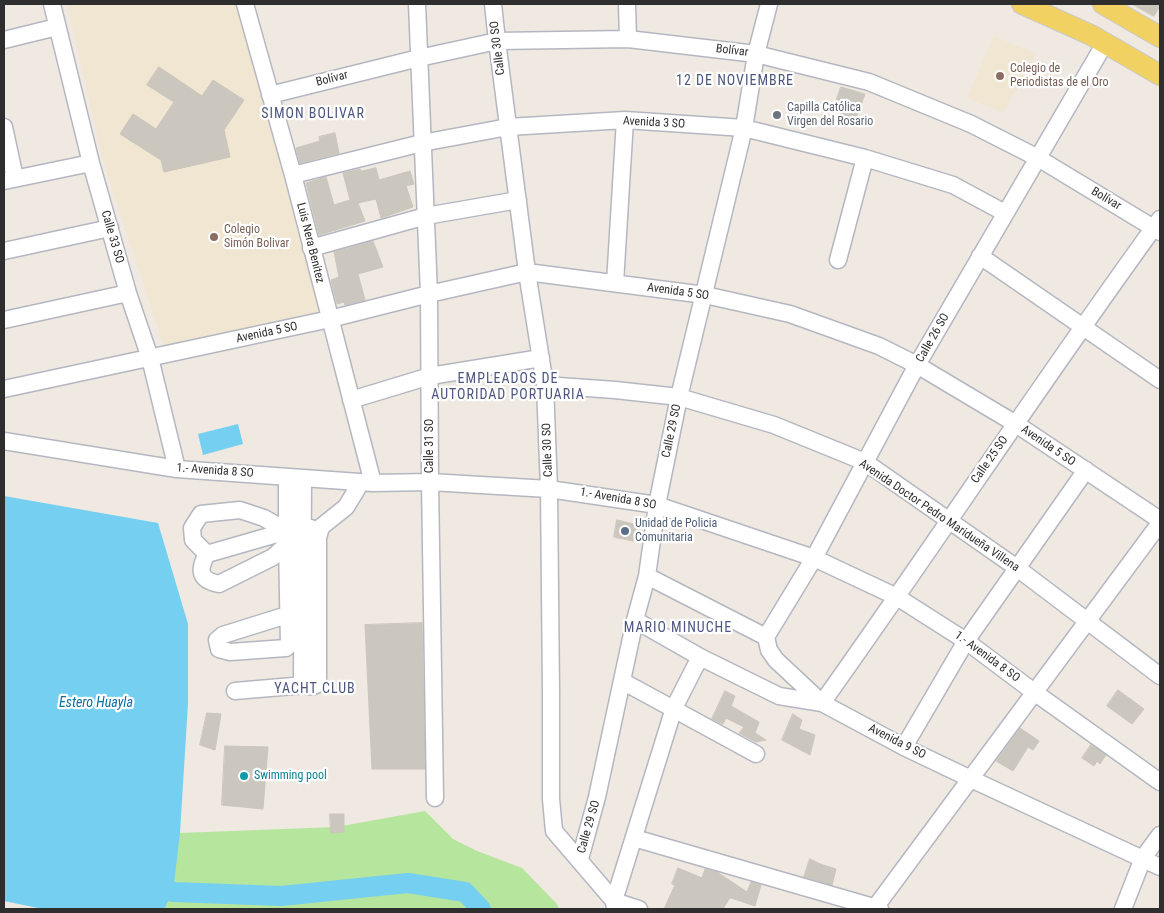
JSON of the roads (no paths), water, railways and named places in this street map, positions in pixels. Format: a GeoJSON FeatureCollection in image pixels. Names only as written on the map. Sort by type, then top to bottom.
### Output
{"type":"FeatureCollection","features":[{"type":"Feature","properties":{"kind":"main road"},"geometry":{"type":"LineString","coordinates":[[1022,4],[1091,35],[1160,75]]}},
{"type":"Feature","properties":{"kind":"main road"},"geometry":{"type":"LineString","coordinates":[[1104,4],[1160,37]]}},
{"type":"Feature","properties":{"kind":"street","name":"Calle 33 SO"},"geometry":{"type":"LineString","coordinates":[[52,4],[91,163],[128,293],[150,358],[178,469]]}},
{"type":"Feature","properties":{"kind":"street","name":"Luis Nera Benitez"},"geometry":{"type":"LineString","coordinates":[[245,4],[293,175],[352,400],[366,482]]}},
{"type":"Feature","properties":{"kind":"street","name":"Calle 31 SO"},"geometry":{"type":"LineString","coordinates":[[417,4],[429,294],[435,798]]}},
{"type":"Feature","properties":{"kind":"street","name":"Calle 30 SO"},"geometry":{"type":"LineString","coordinates":[[494,4],[496,41],[527,272],[545,385],[549,488],[552,692],[550,799],[554,831],[565,846],[580,859],[614,905]]}},
{"type":"Feature","properties":{"kind":"street"},"geometry":{"type":"LineString","coordinates":[[627,4],[628,39]]}},
{"type":"Feature","properties":{"kind":"street","name":"Calle 29 SO"},"geometry":{"type":"LineString","coordinates":[[580,859],[597,797],[635,620],[647,576],[656,505],[679,397],[744,128],[756,54],[769,4]]}},
{"type":"Feature","properties":{"kind":"street"},"geometry":{"type":"LineString","coordinates":[[4,40],[57,27]]}},
{"type":"Feature","properties":{"kind":"street","name":"Bolívar"},"geometry":{"type":"LineString","coordinates":[[270,95],[496,41],[628,39],[756,54],[869,82],[971,124],[1038,158],[1158,227]]}},
{"type":"Feature","properties":{"kind":"street","name":"Calle 26 SO"},"geometry":{"type":"LineString","coordinates":[[766,637],[814,558],[917,365],[1105,43]]}},
{"type":"Feature","properties":{"kind":"street"},"geometry":{"type":"LineString","coordinates":[[615,283],[625,120]]}},
{"type":"Feature","properties":{"kind":"street","name":"Avenida 3 SO"},"geometry":{"type":"LineString","coordinates":[[293,175],[422,143],[508,127],[625,120],[744,128],[865,158],[953,185],[1005,213]]}},
{"type":"Feature","properties":{"kind":"street"},"geometry":{"type":"LineString","coordinates":[[4,127],[10,179],[91,163]]}},
{"type":"Feature","properties":{"kind":"street"},"geometry":{"type":"LineString","coordinates":[[838,260],[865,158]]}},
{"type":"Feature","properties":{"kind":"street"},"geometry":{"type":"LineString","coordinates":[[311,248],[426,216],[518,200]]}},
{"type":"Feature","properties":{"kind":"street","name":"Calle 25 SO"},"geometry":{"type":"LineString","coordinates":[[822,703],[1084,327],[1158,227]]}},
{"type":"Feature","properties":{"kind":"street"},"geometry":{"type":"LineString","coordinates":[[4,251],[110,228]]}},
{"type":"Feature","properties":{"kind":"street"},"geometry":{"type":"LineString","coordinates":[[980,256],[1160,380]]}},
{"type":"Feature","properties":{"kind":"street","name":"Avenida 5 SO"},"geometry":{"type":"LineString","coordinates":[[4,389],[330,319],[527,272],[705,295],[790,314],[879,346],[917,365],[1016,424],[1160,521]]}},
{"type":"Feature","properties":{"kind":"street"},"geometry":{"type":"LineString","coordinates":[[4,320],[128,293]]}},
{"type":"Feature","properties":{"kind":"street"},"geometry":{"type":"LineString","coordinates":[[352,400],[430,376],[541,358]]}},
{"type":"Feature","properties":{"kind":"street","name":"Avenida Doctor Pedro Maridueña Villena"},"geometry":{"type":"LineString","coordinates":[[545,385],[679,397],[774,425],[865,462],[1017,568],[1160,676]]}},
{"type":"Feature","properties":{"kind":"street","name":"1.- Avenida 8 SO"},"geometry":{"type":"LineString","coordinates":[[4,436],[178,469],[366,482],[430,482],[549,488],[656,505],[814,558],[897,597],[966,641],[1160,782]]}},
{"type":"Feature","properties":{"kind":"street"},"geometry":{"type":"LineString","coordinates":[[904,747],[966,641],[1086,470]]}},
{"type":"Feature","properties":{"kind":"street"},"geometry":{"type":"LineString","coordinates":[[287,615],[295,477]]}},
{"type":"Feature","properties":{"kind":"street"},"geometry":{"type":"LineString","coordinates":[[292,535],[281,551],[273,557],[219,584],[203,577],[201,564],[207,554],[321,528],[346,506],[357,488],[366,482]]}},
{"type":"Feature","properties":{"kind":"street"},"geometry":{"type":"LineString","coordinates":[[207,554],[193,540],[192,528],[201,514],[240,510],[264,518],[292,535]]}},
{"type":"Feature","properties":{"kind":"street"},"geometry":{"type":"LineString","coordinates":[[634,838],[876,909],[1034,692],[1088,622],[1160,521]]}},
{"type":"Feature","properties":{"kind":"street"},"geometry":{"type":"LineString","coordinates":[[235,690],[305,685],[314,687],[318,684],[318,538],[321,528]]}},
{"type":"Feature","properties":{"kind":"street"},"geometry":{"type":"LineString","coordinates":[[292,535],[302,680],[305,685]]}},
{"type":"Feature","properties":{"kind":"street"},"geometry":{"type":"LineString","coordinates":[[647,576],[766,637],[769,650],[776,660],[822,703]]}},
{"type":"Feature","properties":{"kind":"street","name":"Avenida 9 SO"},"geometry":{"type":"LineString","coordinates":[[635,620],[700,657],[779,696],[822,703],[904,747],[1160,867]]}},
{"type":"Feature","properties":{"kind":"street"},"geometry":{"type":"LineString","coordinates":[[639,909],[614,905],[674,708],[700,657]]}},
{"type":"Feature","properties":{"kind":"street"},"geometry":{"type":"LineString","coordinates":[[622,681],[756,754]]}},
{"type":"Feature","properties":{"kind":"street"},"geometry":{"type":"LineString","coordinates":[[1123,909],[1143,858],[1160,835]]}},
{"type":"Feature","properties":{"kind":"water"},"geometry":{"type":"Polygon","coordinates":[[[238,424],[243,444],[203,455],[198,434],[238,424]]]}},
{"type":"Feature","properties":{"kind":"water","name":"Estero Huayla"},"geometry":{"type":"Polygon","coordinates":[[[4,496],[158,523],[188,624],[188,703],[180,833],[173,892],[164,909],[43,909],[4,901],[4,496]]]}},
{"type":"Feature","properties":{"kind":"waterway"},"geometry":{"type":"LineString","coordinates":[[149,882],[173,892],[281,896],[408,883],[465,892],[481,909]]}},
{"type":"Feature","properties":{"kind":"place","name":"Colegio de Periodistas de el Oro"},"geometry":{"type":"Point","coordinates":[1000,76]}},
{"type":"Feature","properties":{"kind":"place","name":"Capilla Católica Virgen del Rosario"},"geometry":{"type":"Point","coordinates":[777,115]}},
{"type":"Feature","properties":{"kind":"place","name":"Colegio Simón Bolivar"},"geometry":{"type":"Point","coordinates":[214,237]}},
{"type":"Feature","properties":{"kind":"place","name":"Unidad de Policia Comunitaria"},"geometry":{"type":"Point","coordinates":[625,531]}},
{"type":"Feature","properties":{"kind":"place","name":"Swimming pool"},"geometry":{"type":"Point","coordinates":[244,776]}},
{"type":"Feature","properties":{"kind":"district","name":"12 DE NOVIEMBRE"},"geometry":{"type":"Point","coordinates":[735,81]}},
{"type":"Feature","properties":{"kind":"district","name":"SIMON BOLIVAR"},"geometry":{"type":"Point","coordinates":[313,114]}},
{"type":"Feature","properties":{"kind":"district","name":"EMPLEADOS DE AUTORIDAD PORTUARIA"},"geometry":{"type":"Point","coordinates":[508,388]}},
{"type":"Feature","properties":{"kind":"district","name":"MARIO MINUCHE"},"geometry":{"type":"Point","coordinates":[678,628]}},
{"type":"Feature","properties":{"kind":"district","name":"YACHT CLUB"},"geometry":{"type":"Point","coordinates":[315,689]}}]}
